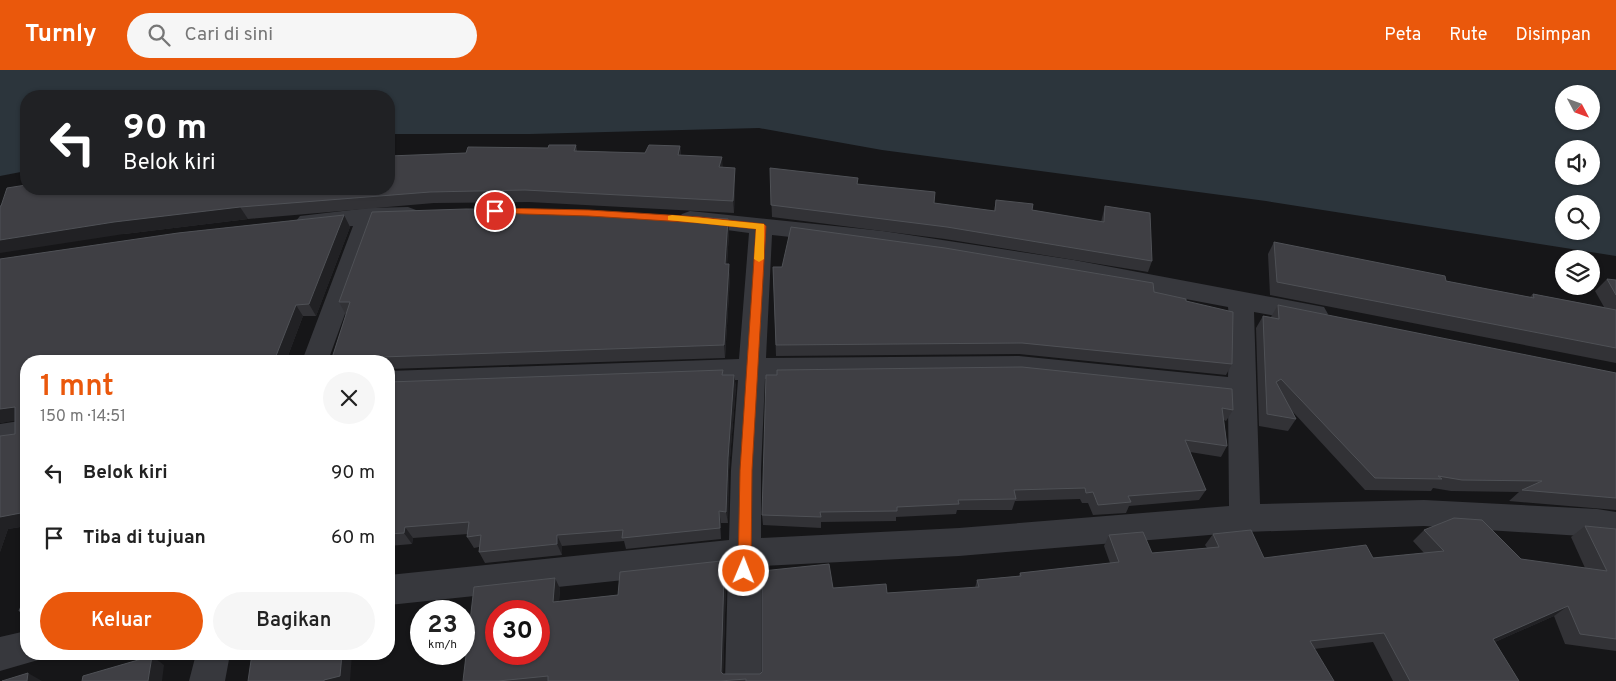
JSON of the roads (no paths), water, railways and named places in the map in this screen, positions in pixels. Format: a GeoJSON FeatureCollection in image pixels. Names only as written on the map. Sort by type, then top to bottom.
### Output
{"type":"FeatureCollection","features":[{"type":"Feature","properties":{"kind":"street"},"geometry":{"type":"LineString","coordinates":[[281,222],[427,214]]}},
{"type":"Feature","properties":{"kind":"street"},"geometry":{"type":"LineString","coordinates":[[317,355],[368,216]]}},
{"type":"Feature","properties":{"kind":"street"},"geometry":{"type":"LineString","coordinates":[[672,218],[883,239],[1074,269],[1334,318]]}},
{"type":"Feature","properties":{"kind":"street"},"geometry":{"type":"LineString","coordinates":[[743,681],[746,470],[761,226]]}},
{"type":"Feature","properties":{"kind":"street"},"geometry":{"type":"LineString","coordinates":[[1240,300],[1243,326],[1242,389],[1245,518]]}},
{"type":"Feature","properties":{"kind":"street"},"geometry":{"type":"LineString","coordinates":[[395,382],[752,369],[1019,366],[1242,389]]}},
{"type":"Feature","properties":{"kind":"street"},"geometry":{"type":"LineString","coordinates":[[0,436],[20,433]]}},
{"type":"Feature","properties":{"kind":"street"},"geometry":{"type":"LineString","coordinates":[[395,589],[745,553],[959,542],[1245,518],[1424,513],[1597,523],[1616,526]]}},
{"type":"Feature","properties":{"kind":"street"},"geometry":{"type":"LineString","coordinates":[[0,654],[20,649]]}},
{"type":"Feature","properties":{"kind":"street"},"geometry":{"type":"LineString","coordinates":[[207,681],[212,660]]}}]}
